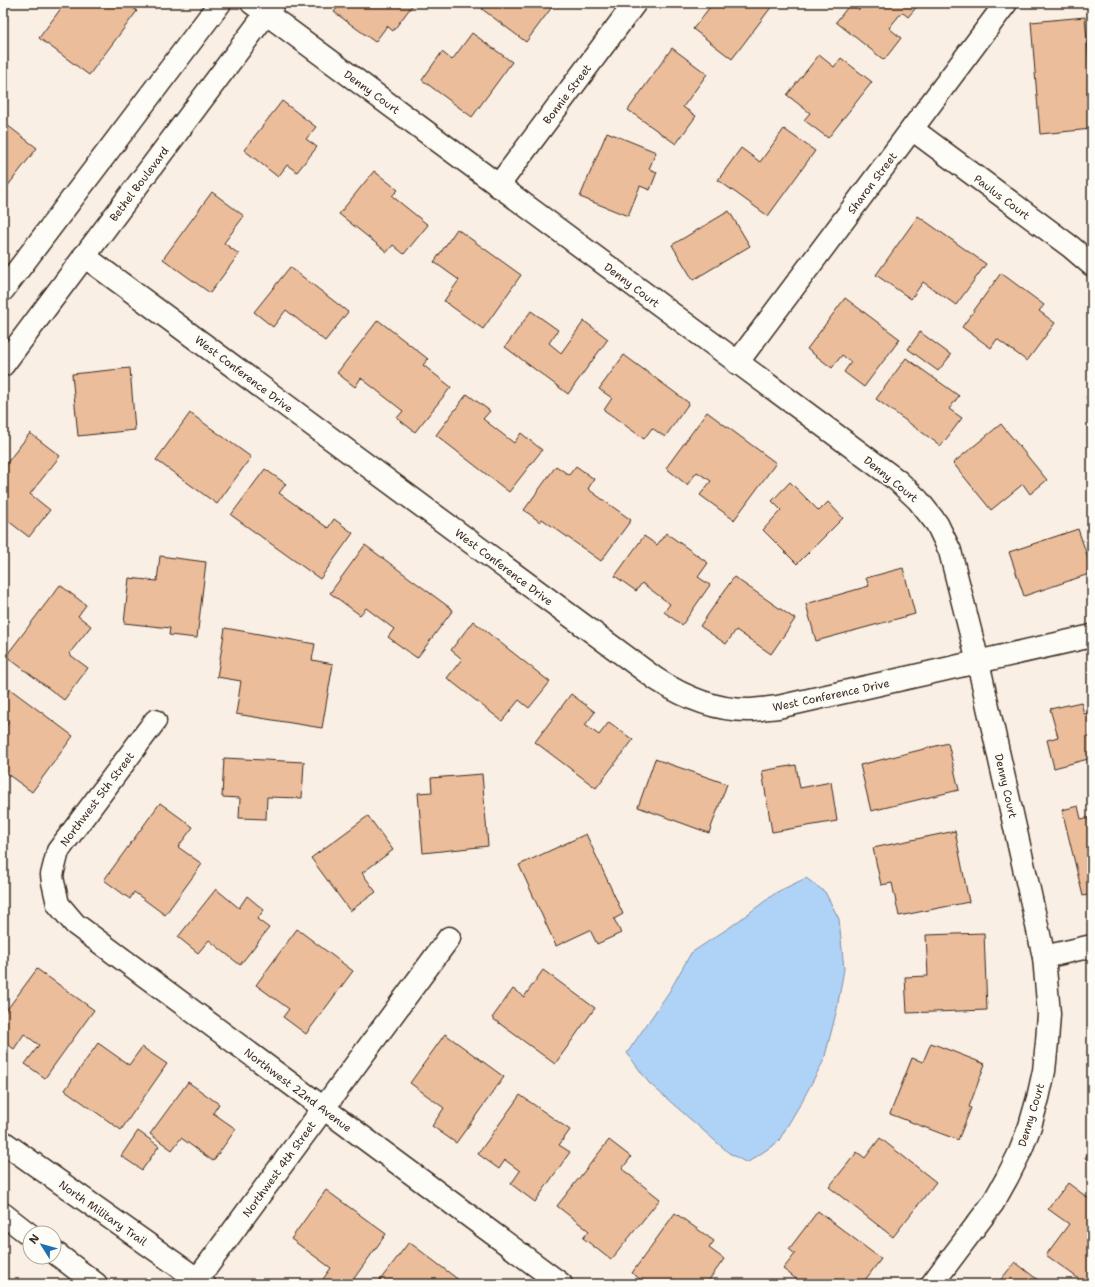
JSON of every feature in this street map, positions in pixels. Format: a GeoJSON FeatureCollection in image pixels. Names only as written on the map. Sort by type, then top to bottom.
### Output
{"type":"FeatureCollection","features":[{"type":"Feature","properties":{"kind":"street"},"geometry":{"type":"LineString","coordinates":[[3,290],[220,3]]}},
{"type":"Feature","properties":{"kind":"street","name":"Bonnie Street"},"geometry":{"type":"LineString","coordinates":[[498,186],[635,3]]}},
{"type":"Feature","properties":{"kind":"street","name":"Sharon Street"},"geometry":{"type":"LineString","coordinates":[[737,363],[1006,3]]}},
{"type":"Feature","properties":{"kind":"street","name":"Denny Court"},"geometry":{"type":"LineString","coordinates":[[264,7],[498,186],[898,481],[918,500],[937,524],[950,551],[978,662],[1044,957],[1049,1014],[1044,1071],[1030,1126],[1020,1152],[993,1203],[932,1284]]}},
{"type":"Feature","properties":{"kind":"street","name":"Bethel Boulevard"},"geometry":{"type":"LineString","coordinates":[[3,365],[84,256],[264,7]]}},
{"type":"Feature","properties":{"kind":"street","name":"Paulus Court"},"geometry":{"type":"LineString","coordinates":[[912,129],[1071,247],[1092,265]]}},
{"type":"Feature","properties":{"kind":"street","name":"West Conference Drive"},"geometry":{"type":"LineString","coordinates":[[84,256],[656,679],[675,691],[703,703],[725,708],[748,710],[778,708],[1092,636]]}},
{"type":"Feature","properties":{"kind":"street","name":"Northwest 5th Street"},"geometry":{"type":"LineString","coordinates":[[52,882],[52,875],[58,851],[155,721]]}},
{"type":"Feature","properties":{"kind":"street","name":"Northwest 22nd Avenue"},"geometry":{"type":"LineString","coordinates":[[52,882],[58,904],[75,924],[561,1284]]}},
{"type":"Feature","properties":{"kind":"street","name":"Northwest 4th Street"},"geometry":{"type":"LineString","coordinates":[[199,1283],[323,1108],[449,938]]}},
{"type":"Feature","properties":{"kind":"street"},"geometry":{"type":"LineString","coordinates":[[1044,957],[1092,946]]}},
{"type":"Feature","properties":{"kind":"street","name":"North Military Trail"},"geometry":{"type":"LineString","coordinates":[[3,1142],[199,1283]]}},
{"type":"Feature","properties":{"kind":"street"},"geometry":{"type":"LineString","coordinates":[[3,1214],[22,1228]]}},
{"type":"Feature","properties":{"kind":"street"},"geometry":{"type":"LineString","coordinates":[[62,1258],[96,1284]]}},
{"type":"Feature","properties":{"kind":"water"},"geometry":{"type":"Polygon","coordinates":[[[806,878],[825,892],[839,919],[844,969],[837,1009],[824,1060],[802,1101],[778,1142],[747,1163],[729,1153],[649,1083],[627,1053],[669,992],[691,953],[733,925],[777,892],[806,878]]]}},
{"type":"Feature","properties":{"kind":"building"},"geometry":{"type":"Polygon","coordinates":[[[65,3],[127,3],[137,11],[89,75],[39,38],[65,3]]]}},
{"type":"Feature","properties":{"kind":"building"},"geometry":{"type":"Polygon","coordinates":[[[341,3],[414,3],[393,31],[387,26],[375,42],[334,12],[341,3]]]}},
{"type":"Feature","properties":{"kind":"building"},"geometry":{"type":"Polygon","coordinates":[[[486,3],[555,3],[526,42],[482,9],[486,3]]]}},
{"type":"Feature","properties":{"kind":"building"},"geometry":{"type":"Polygon","coordinates":[[[713,3],[768,3],[772,6],[732,59],[693,29],[713,3]]]}},
{"type":"Feature","properties":{"kind":"building"},"geometry":{"type":"Polygon","coordinates":[[[851,3],[859,10],[865,3],[920,3],[908,17],[902,12],[889,28],[901,38],[884,60],[836,22],[851,3]]]}},
{"type":"Feature","properties":{"kind":"building"},"geometry":{"type":"Polygon","coordinates":[[[1085,17],[1092,96],[1092,129],[1040,134],[1031,22],[1085,17]]]}},
{"type":"Feature","properties":{"kind":"building"},"geometry":{"type":"Polygon","coordinates":[[[472,33],[512,62],[472,117],[422,80],[442,52],[452,60],[472,33]]]}},
{"type":"Feature","properties":{"kind":"building"},"geometry":{"type":"Polygon","coordinates":[[[672,48],[707,74],[683,107],[696,116],[676,144],[628,110],[672,48]]]}},
{"type":"Feature","properties":{"kind":"building"},"geometry":{"type":"Polygon","coordinates":[[[819,55],[834,67],[841,58],[872,82],[828,138],[804,120],[810,113],[787,95],[819,55]]]}},
{"type":"Feature","properties":{"kind":"building"},"geometry":{"type":"Polygon","coordinates":[[[282,101],[316,127],[306,139],[317,147],[297,172],[287,165],[278,177],[244,150],[282,101]]]}},
{"type":"Feature","properties":{"kind":"building"},"geometry":{"type":"Polygon","coordinates":[[[3,122],[37,148],[3,192],[3,122]]]}},
{"type":"Feature","properties":{"kind":"building"},"geometry":{"type":"Polygon","coordinates":[[[784,129],[815,151],[768,216],[718,180],[741,148],[760,162],[784,129]]]}},
{"type":"Feature","properties":{"kind":"building"},"geometry":{"type":"Polygon","coordinates":[[[607,132],[656,152],[649,169],[657,172],[650,190],[640,186],[628,216],[580,197],[607,132]]]}},
{"type":"Feature","properties":{"kind":"building"},"geometry":{"type":"Polygon","coordinates":[[[374,171],[398,190],[392,196],[428,225],[404,254],[393,245],[387,252],[339,214],[374,171]]]}},
{"type":"Feature","properties":{"kind":"building"},"geometry":{"type":"Polygon","coordinates":[[[212,192],[244,216],[224,243],[239,254],[210,293],[163,259],[212,192]]]}},
{"type":"Feature","properties":{"kind":"building"},"geometry":{"type":"Polygon","coordinates":[[[729,211],[750,246],[693,280],[672,245],[729,211]]]}},
{"type":"Feature","properties":{"kind":"building"},"geometry":{"type":"Polygon","coordinates":[[[918,216],[986,264],[956,305],[923,282],[911,299],[876,275],[918,216]]]}},
{"type":"Feature","properties":{"kind":"building"},"geometry":{"type":"Polygon","coordinates":[[[457,229],[521,275],[483,329],[444,301],[459,280],[434,262],[457,229]]]}},
{"type":"Feature","properties":{"kind":"building"},"geometry":{"type":"Polygon","coordinates":[[[290,267],[348,312],[325,341],[286,310],[273,327],[254,312],[290,267]]]}},
{"type":"Feature","properties":{"kind":"building"},"geometry":{"type":"Polygon","coordinates":[[[1001,273],[1044,305],[1039,311],[1055,323],[1027,361],[997,339],[991,348],[962,327],[1001,273]]]}},
{"type":"Feature","properties":{"kind":"building"},"geometry":{"type":"Polygon","coordinates":[[[845,298],[900,339],[864,387],[844,372],[851,362],[842,355],[832,368],[807,349],[845,298]]]}},
{"type":"Feature","properties":{"kind":"building"},"geometry":{"type":"Polygon","coordinates":[[[531,311],[558,330],[549,343],[561,353],[584,321],[608,339],[568,394],[505,347],[531,311]]]}},
{"type":"Feature","properties":{"kind":"building"},"geometry":{"type":"Polygon","coordinates":[[[378,320],[428,359],[423,365],[451,387],[415,432],[397,418],[403,411],[361,378],[355,387],[337,373],[378,320]]]}},
{"type":"Feature","properties":{"kind":"building"},"geometry":{"type":"Polygon","coordinates":[[[920,332],[951,355],[938,371],[908,349],[920,332]]]}},
{"type":"Feature","properties":{"kind":"building"},"geometry":{"type":"Polygon","coordinates":[[[624,355],[689,403],[665,437],[652,428],[644,439],[604,410],[612,398],[599,389],[624,355]]]}},
{"type":"Feature","properties":{"kind":"building"},"geometry":{"type":"Polygon","coordinates":[[[906,358],[959,396],[949,409],[962,418],[941,446],[876,399],[906,358]]]}},
{"type":"Feature","properties":{"kind":"building"},"geometry":{"type":"Polygon","coordinates":[[[130,368],[135,430],[78,436],[72,374],[130,368]]]}},
{"type":"Feature","properties":{"kind":"building"},"geometry":{"type":"Polygon","coordinates":[[[467,394],[490,411],[483,419],[514,443],[521,433],[542,450],[509,492],[436,435],[467,394]]]}},
{"type":"Feature","properties":{"kind":"building"},"geometry":{"type":"Polygon","coordinates":[[[1092,394],[1092,407],[1086,397],[1092,394]]]}},
{"type":"Feature","properties":{"kind":"building"},"geometry":{"type":"Polygon","coordinates":[[[707,412],[776,463],[734,520],[700,495],[711,481],[697,472],[687,485],[666,468],[707,412]]]}},
{"type":"Feature","properties":{"kind":"building"},"geometry":{"type":"Polygon","coordinates":[[[190,413],[251,457],[217,504],[156,460],[190,413]]]}},
{"type":"Feature","properties":{"kind":"building"},"geometry":{"type":"Polygon","coordinates":[[[1001,424],[1047,480],[1030,494],[1023,484],[991,510],[953,463],[1001,424]]]}},
{"type":"Feature","properties":{"kind":"building"},"geometry":{"type":"Polygon","coordinates":[[[30,433],[60,456],[30,494],[50,510],[29,537],[3,517],[3,468],[30,433]]]}},
{"type":"Feature","properties":{"kind":"building"},"geometry":{"type":"Polygon","coordinates":[[[556,466],[569,475],[576,466],[594,479],[588,489],[631,520],[601,561],[542,519],[540,522],[524,510],[556,466]]]}},
{"type":"Feature","properties":{"kind":"building"},"geometry":{"type":"Polygon","coordinates":[[[265,469],[286,484],[279,493],[328,528],[334,519],[353,533],[320,579],[231,515],[265,469]]]}},
{"type":"Feature","properties":{"kind":"building"},"geometry":{"type":"Polygon","coordinates":[[[790,482],[819,511],[828,502],[843,518],[797,564],[763,530],[781,510],[772,501],[790,482]]]}},
{"type":"Feature","properties":{"kind":"building"},"geometry":{"type":"Polygon","coordinates":[[[1078,529],[1092,573],[1024,596],[1009,552],[1078,529]]]}},
{"type":"Feature","properties":{"kind":"building"},"geometry":{"type":"Polygon","coordinates":[[[666,533],[708,563],[698,577],[710,585],[682,625],[664,612],[670,604],[642,583],[636,591],[615,576],[644,536],[657,545],[666,533]]]}},
{"type":"Feature","properties":{"kind":"building"},"geometry":{"type":"Polygon","coordinates":[[[365,545],[453,610],[417,658],[388,637],[394,629],[366,608],[360,615],[330,593],[365,545]]]}},
{"type":"Feature","properties":{"kind":"building"},"geometry":{"type":"Polygon","coordinates":[[[160,556],[206,562],[197,638],[169,635],[170,628],[124,623],[129,578],[157,581],[160,556]]]}},
{"type":"Feature","properties":{"kind":"building"},"geometry":{"type":"Polygon","coordinates":[[[903,568],[915,614],[816,641],[806,604],[869,586],[866,578],[903,568]]]}},
{"type":"Feature","properties":{"kind":"building"},"geometry":{"type":"Polygon","coordinates":[[[734,577],[795,619],[771,654],[736,630],[726,644],[700,626],[734,577]]]}},
{"type":"Feature","properties":{"kind":"building"},"geometry":{"type":"Polygon","coordinates":[[[60,585],[86,605],[78,616],[91,626],[69,654],[88,668],[64,700],[6,656],[60,585]]]}},
{"type":"Feature","properties":{"kind":"building"},"geometry":{"type":"Polygon","coordinates":[[[473,621],[550,682],[529,708],[519,700],[502,721],[447,678],[462,659],[451,650],[473,621]]]}},
{"type":"Feature","properties":{"kind":"building"},"geometry":{"type":"Polygon","coordinates":[[[225,628],[315,644],[312,660],[333,664],[322,728],[236,714],[241,681],[217,677],[225,628]]]}},
{"type":"Feature","properties":{"kind":"building"},"geometry":{"type":"Polygon","coordinates":[[[10,689],[73,736],[32,792],[3,771],[3,730],[9,722],[3,717],[3,698],[10,689]]]}},
{"type":"Feature","properties":{"kind":"building"},"geometry":{"type":"Polygon","coordinates":[[[571,694],[595,712],[585,725],[599,735],[609,722],[633,740],[596,788],[535,742],[571,694]]]}},
{"type":"Feature","properties":{"kind":"building"},"geometry":{"type":"Polygon","coordinates":[[[1081,702],[1084,714],[1092,712],[1092,758],[1054,768],[1047,740],[1058,737],[1050,709],[1081,702]]]}},
{"type":"Feature","properties":{"kind":"building"},"geometry":{"type":"Polygon","coordinates":[[[948,743],[959,790],[871,811],[860,765],[948,743]]]}},
{"type":"Feature","properties":{"kind":"building"},"geometry":{"type":"Polygon","coordinates":[[[224,758],[304,762],[302,798],[267,797],[266,819],[239,818],[240,798],[222,797],[224,758]]]}},
{"type":"Feature","properties":{"kind":"building"},"geometry":{"type":"Polygon","coordinates":[[[655,759],[727,784],[709,833],[638,807],[655,759]]]}},
{"type":"Feature","properties":{"kind":"building"},"geometry":{"type":"Polygon","coordinates":[[[796,765],[800,788],[831,782],[837,821],[772,832],[762,771],[796,765]]]}},
{"type":"Feature","properties":{"kind":"building"},"geometry":{"type":"Polygon","coordinates":[[[482,774],[488,846],[423,853],[418,793],[432,792],[431,778],[482,774]]]}},
{"type":"Feature","properties":{"kind":"building"},"geometry":{"type":"Polygon","coordinates":[[[160,803],[193,827],[178,847],[202,864],[165,915],[134,892],[130,899],[104,880],[160,803]]]}},
{"type":"Feature","properties":{"kind":"building"},"geometry":{"type":"Polygon","coordinates":[[[1078,806],[1081,819],[1092,817],[1092,894],[1083,896],[1062,810],[1078,806]]]}},
{"type":"Feature","properties":{"kind":"building"},"geometry":{"type":"Polygon","coordinates":[[[368,816],[393,850],[362,873],[376,892],[350,911],[311,858],[368,816]]]}},
{"type":"Feature","properties":{"kind":"building"},"geometry":{"type":"Polygon","coordinates":[[[955,831],[969,902],[899,916],[892,883],[881,885],[873,848],[955,831]]]}},
{"type":"Feature","properties":{"kind":"building"},"geometry":{"type":"Polygon","coordinates":[[[586,834],[623,914],[614,919],[621,933],[597,944],[590,930],[556,946],[519,865],[586,834]]]}},
{"type":"Feature","properties":{"kind":"building"},"geometry":{"type":"Polygon","coordinates":[[[216,889],[239,908],[247,896],[264,910],[257,919],[269,928],[240,965],[209,940],[198,953],[178,937],[216,889]]]}},
{"type":"Feature","properties":{"kind":"building"},"geometry":{"type":"Polygon","coordinates":[[[297,929],[353,971],[306,1034],[283,1017],[289,1009],[256,985],[297,929]]]}},
{"type":"Feature","properties":{"kind":"building"},"geometry":{"type":"Polygon","coordinates":[[[984,933],[987,1010],[907,1013],[905,977],[928,976],[926,935],[984,933]]]}},
{"type":"Feature","properties":{"kind":"building"},"geometry":{"type":"Polygon","coordinates":[[[37,969],[94,1010],[45,1078],[25,1064],[39,1045],[24,1034],[14,1049],[3,1041],[3,1015],[37,969]]]}},
{"type":"Feature","properties":{"kind":"building"},"geometry":{"type":"Polygon","coordinates":[[[543,970],[595,1008],[555,1064],[492,1018],[513,989],[524,997],[543,970]]]}},
{"type":"Feature","properties":{"kind":"building"},"geometry":{"type":"Polygon","coordinates":[[[445,1034],[504,1077],[456,1143],[432,1126],[444,1108],[410,1083],[445,1034]]]}},
{"type":"Feature","properties":{"kind":"building"},"geometry":{"type":"Polygon","coordinates":[[[98,1043],[129,1065],[142,1047],[167,1064],[121,1130],[65,1090],[98,1043]]]}},
{"type":"Feature","properties":{"kind":"building"},"geometry":{"type":"Polygon","coordinates":[[[931,1043],[985,1064],[969,1107],[971,1108],[958,1140],[890,1114],[912,1058],[923,1062],[931,1043]]]}},
{"type":"Feature","properties":{"kind":"building"},"geometry":{"type":"Polygon","coordinates":[[[188,1082],[219,1104],[213,1113],[236,1129],[213,1161],[181,1138],[172,1150],[150,1134],[188,1082]]]}},
{"type":"Feature","properties":{"kind":"building"},"geometry":{"type":"Polygon","coordinates":[[[520,1095],[570,1130],[559,1145],[570,1152],[535,1202],[511,1184],[520,1171],[505,1160],[499,1169],[478,1154],[520,1095]]]}},
{"type":"Feature","properties":{"kind":"building"},"geometry":{"type":"Polygon","coordinates":[[[138,1131],[159,1146],[142,1170],[121,1156],[138,1131]]]}},
{"type":"Feature","properties":{"kind":"building"},"geometry":{"type":"Polygon","coordinates":[[[880,1138],[936,1182],[893,1237],[829,1187],[857,1152],[865,1158],[880,1138]]]}},
{"type":"Feature","properties":{"kind":"building"},"geometry":{"type":"Polygon","coordinates":[[[609,1140],[631,1157],[622,1169],[660,1199],[611,1260],[583,1238],[589,1231],[557,1206],[609,1140]]]}},
{"type":"Feature","properties":{"kind":"building"},"geometry":{"type":"Polygon","coordinates":[[[1092,1146],[1092,1162],[1085,1158],[1092,1146]]]}},
{"type":"Feature","properties":{"kind":"building"},"geometry":{"type":"Polygon","coordinates":[[[1068,1183],[1092,1201],[1092,1284],[1086,1284],[1046,1255],[1069,1224],[1048,1209],[1068,1183]]]}},
{"type":"Feature","properties":{"kind":"building"},"geometry":{"type":"Polygon","coordinates":[[[326,1190],[386,1234],[350,1284],[330,1284],[323,1279],[331,1268],[291,1239],[326,1190]]]}},
{"type":"Feature","properties":{"kind":"building"},"geometry":{"type":"Polygon","coordinates":[[[818,1211],[881,1259],[862,1284],[803,1284],[783,1269],[795,1254],[789,1249],[818,1211]]]}},
{"type":"Feature","properties":{"kind":"building"},"geometry":{"type":"Polygon","coordinates":[[[675,1213],[714,1241],[709,1248],[724,1259],[706,1284],[690,1284],[685,1281],[683,1284],[647,1284],[632,1273],[675,1213]]]}},
{"type":"Feature","properties":{"kind":"building"},"geometry":{"type":"Polygon","coordinates":[[[409,1242],[464,1284],[377,1284],[409,1242]]]}},
{"type":"Feature","properties":{"kind":"building"},"geometry":{"type":"Polygon","coordinates":[[[1015,1262],[1043,1284],[998,1283],[1015,1262]]]}}]}
